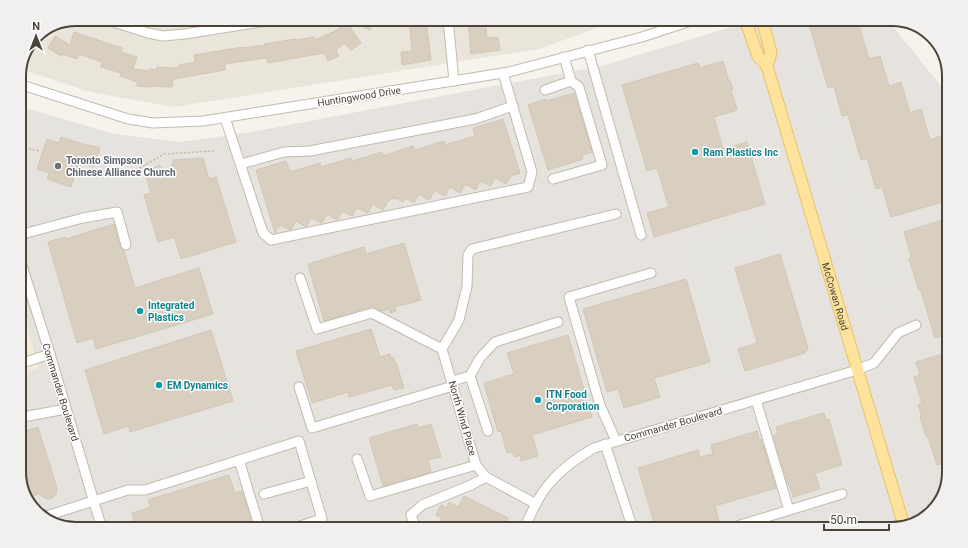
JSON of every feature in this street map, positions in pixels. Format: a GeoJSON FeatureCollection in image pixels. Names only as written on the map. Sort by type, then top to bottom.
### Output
{"type":"FeatureCollection","features":[{"type":"Feature","properties":{"kind":"main road","name":"McCowan Road"},"geometry":{"type":"LineString","coordinates":[[747,26],[758,56],[767,66],[902,521]]}},
{"type":"Feature","properties":{"kind":"main road","name":"McCowan Road"},"geometry":{"type":"LineString","coordinates":[[764,26],[771,53],[767,66]]}},
{"type":"Feature","properties":{"kind":"street"},"geometry":{"type":"LineString","coordinates":[[126,26],[164,36],[236,26]]}},
{"type":"Feature","properties":{"kind":"street"},"geometry":{"type":"LineString","coordinates":[[449,26],[454,81]]}},
{"type":"Feature","properties":{"kind":"street","name":"Huntingwood Drive"},"geometry":{"type":"LineString","coordinates":[[26,86],[128,119],[153,123],[203,121],[503,73],[642,37],[676,26]]}},
{"type":"Feature","properties":{"kind":"street"},"geometry":{"type":"LineString","coordinates":[[588,50],[641,235]]}},
{"type":"Feature","properties":{"kind":"street"},"geometry":{"type":"LineString","coordinates":[[553,178],[602,165],[579,87],[571,82],[564,57]]}},
{"type":"Feature","properties":{"kind":"street"},"geometry":{"type":"LineString","coordinates":[[225,118],[263,233],[271,240],[528,187],[532,172],[503,73]]}},
{"type":"Feature","properties":{"kind":"street"},"geometry":{"type":"LineString","coordinates":[[545,90],[571,82]]}},
{"type":"Feature","properties":{"kind":"street"},"geometry":{"type":"LineString","coordinates":[[241,164],[284,152],[310,151],[475,119],[513,106]]}},
{"type":"Feature","properties":{"kind":"street"},"geometry":{"type":"LineString","coordinates":[[26,233],[84,218],[117,212],[126,245]]}},
{"type":"Feature","properties":{"kind":"street"},"geometry":{"type":"LineString","coordinates":[[300,278],[318,329],[372,313],[442,348],[459,320],[467,286],[468,255],[472,249],[616,214]]}},
{"type":"Feature","properties":{"kind":"street"},"geometry":{"type":"LineString","coordinates":[[616,441],[600,405],[569,296],[651,273]]}},
{"type":"Feature","properties":{"kind":"street","name":"Commander Boulevard"},"geometry":{"type":"LineString","coordinates":[[26,278],[100,522]]}},
{"type":"Feature","properties":{"kind":"street"},"geometry":{"type":"LineString","coordinates":[[299,387],[312,428],[452,384],[470,376],[480,358],[495,342],[558,322]]}},
{"type":"Feature","properties":{"kind":"street","name":"Commander Boulevard"},"geometry":{"type":"LineString","coordinates":[[527,522],[549,483],[571,462],[594,448],[857,370],[874,363],[898,333],[916,325]]}},
{"type":"Feature","properties":{"kind":"street","name":"North Wind Place"},"geometry":{"type":"LineString","coordinates":[[442,348],[476,465],[486,477],[536,504]]}},
{"type":"Feature","properties":{"kind":"street"},"geometry":{"type":"LineString","coordinates":[[26,362],[50,354]]}},
{"type":"Feature","properties":{"kind":"street"},"geometry":{"type":"LineString","coordinates":[[470,376],[488,431]]}},
{"type":"Feature","properties":{"kind":"street"},"geometry":{"type":"LineString","coordinates":[[756,400],[789,510]]}},
{"type":"Feature","properties":{"kind":"street"},"geometry":{"type":"LineString","coordinates":[[28,416],[66,409]]}},
{"type":"Feature","properties":{"kind":"street"},"geometry":{"type":"LineString","coordinates":[[51,515],[128,490],[145,490],[299,441],[322,519],[312,522]]}},
{"type":"Feature","properties":{"kind":"street"},"geometry":{"type":"LineString","coordinates":[[605,444],[631,522]]}},
{"type":"Feature","properties":{"kind":"street"},"geometry":{"type":"LineString","coordinates":[[357,459],[370,496],[476,465]]}},
{"type":"Feature","properties":{"kind":"street"},"geometry":{"type":"LineString","coordinates":[[239,460],[258,522]]}},
{"type":"Feature","properties":{"kind":"street"},"geometry":{"type":"LineString","coordinates":[[414,522],[411,515],[422,505],[459,491],[486,477]]}},
{"type":"Feature","properties":{"kind":"street"},"geometry":{"type":"LineString","coordinates":[[264,494],[311,481]]}},
{"type":"Feature","properties":{"kind":"street"},"geometry":{"type":"LineString","coordinates":[[750,522],[842,494]]}},
{"type":"Feature","properties":{"kind":"path"},"geometry":{"type":"LineString","coordinates":[[26,148],[40,151]]}},
{"type":"Feature","properties":{"kind":"path"},"geometry":{"type":"LineString","coordinates":[[136,170],[164,154],[214,151]]}},
{"type":"Feature","properties":{"kind":"shaded area"},"geometry":{"type":"Polygon","coordinates":[[[76,26],[603,26],[539,49],[174,107],[90,92],[26,71],[31,54],[36,45],[43,38],[57,30],[76,26]]]}},
{"type":"Feature","properties":{"kind":"shaded area"},"geometry":{"type":"Polygon","coordinates":[[[735,26],[893,26],[942,87],[942,479],[932,503],[923,512],[899,522],[69,522],[45,512],[36,503],[30,491],[26,476],[26,372],[38,368],[26,323],[26,108],[114,134],[180,142],[252,132],[605,65],[735,26]]]}},
{"type":"Feature","properties":{"kind":"shaded area"},"geometry":{"type":"Polygon","coordinates":[[[796,26],[804,26],[832,120],[839,119],[866,208],[880,205],[898,262],[907,260],[914,284],[884,294],[886,300],[895,297],[901,315],[884,320],[881,310],[872,313],[786,29],[796,26]]]}},
{"type":"Feature","properties":{"kind":"shaded area"},"geometry":{"type":"Polygon","coordinates":[[[874,26],[889,26],[942,93],[942,112],[874,26]]]}},
{"type":"Feature","properties":{"kind":"shaded area"},"geometry":{"type":"Polygon","coordinates":[[[41,114],[117,136],[123,202],[32,213],[31,206],[26,207],[26,175],[37,174],[40,187],[62,184],[72,188],[79,165],[95,171],[98,160],[109,159],[99,155],[101,147],[56,131],[54,138],[35,132],[41,114]]]}},
{"type":"Feature","properties":{"kind":"shaded area"},"geometry":{"type":"Polygon","coordinates":[[[137,144],[142,199],[127,201],[122,145],[137,144]]]}},
{"type":"Feature","properties":{"kind":"shaded area"},"geometry":{"type":"Polygon","coordinates":[[[132,202],[141,233],[127,237],[121,216],[30,245],[26,233],[26,216],[132,202]]]}},
{"type":"Feature","properties":{"kind":"shaded area"},"geometry":{"type":"Polygon","coordinates":[[[774,216],[784,249],[731,266],[740,295],[734,297],[738,310],[744,309],[753,338],[730,345],[742,384],[725,389],[681,244],[774,216]]]}},
{"type":"Feature","properties":{"kind":"shaded area"},"geometry":{"type":"Polygon","coordinates":[[[26,323],[38,368],[26,372],[26,323]]]}},
{"type":"Feature","properties":{"kind":"shaded area"},"geometry":{"type":"Polygon","coordinates":[[[90,338],[93,348],[67,355],[64,345],[90,338]]]}},
{"type":"Feature","properties":{"kind":"shaded area"},"geometry":{"type":"Polygon","coordinates":[[[260,391],[265,407],[159,440],[162,449],[269,416],[273,431],[132,475],[125,455],[119,457],[113,437],[260,391]]]}},
{"type":"Feature","properties":{"kind":"shaded area"},"geometry":{"type":"Polygon","coordinates":[[[59,498],[66,521],[45,512],[38,504],[59,498]]]}},
{"type":"Feature","properties":{"kind":"building"},"geometry":{"type":"Polygon","coordinates":[[[343,26],[349,26],[361,43],[351,50],[345,43],[336,50],[339,56],[328,61],[324,53],[268,63],[267,58],[225,64],[225,70],[173,79],[172,87],[137,86],[137,82],[120,76],[121,73],[101,67],[102,62],[79,54],[77,59],[62,54],[61,56],[48,48],[55,36],[70,45],[74,32],[122,48],[121,52],[137,57],[133,69],[149,71],[150,69],[157,70],[157,67],[179,68],[179,65],[195,62],[194,55],[296,39],[314,37],[315,40],[343,26]]]}},
{"type":"Feature","properties":{"kind":"building"},"geometry":{"type":"Polygon","coordinates":[[[361,26],[372,26],[370,30],[361,26]]]}},
{"type":"Feature","properties":{"kind":"building"},"geometry":{"type":"Polygon","coordinates":[[[410,26],[427,26],[431,60],[402,65],[401,52],[412,51],[410,26]]]}},
{"type":"Feature","properties":{"kind":"building"},"geometry":{"type":"Polygon","coordinates":[[[469,26],[486,26],[487,37],[498,37],[500,50],[471,54],[469,26]]]}},
{"type":"Feature","properties":{"kind":"building"},"geometry":{"type":"Polygon","coordinates":[[[859,26],[869,59],[880,56],[889,86],[901,82],[910,113],[921,109],[930,140],[941,136],[942,202],[891,217],[882,187],[876,189],[867,158],[861,160],[848,115],[842,116],[834,86],[828,88],[810,27],[859,26]]]}},
{"type":"Feature","properties":{"kind":"building","name":"Ram Plastics Inc"},"geometry":{"type":"Polygon","coordinates":[[[723,61],[729,82],[730,81],[733,89],[731,90],[737,110],[714,117],[723,149],[747,142],[765,204],[654,237],[647,213],[669,207],[657,168],[647,171],[622,85],[698,63],[700,68],[723,61]]]}},
{"type":"Feature","properties":{"kind":"building"},"geometry":{"type":"Polygon","coordinates":[[[574,93],[592,152],[582,155],[583,159],[548,170],[528,105],[546,99],[547,101],[574,93]]]}},
{"type":"Feature","properties":{"kind":"building"},"geometry":{"type":"Polygon","coordinates":[[[503,119],[520,173],[511,176],[506,184],[495,178],[491,186],[480,181],[476,190],[465,184],[460,193],[450,187],[445,196],[435,191],[429,200],[419,194],[414,203],[405,198],[403,202],[395,198],[388,201],[383,210],[373,204],[368,213],[357,208],[352,216],[342,211],[337,220],[327,214],[322,223],[311,218],[306,227],[296,221],[291,230],[280,225],[275,233],[256,170],[286,161],[290,172],[320,163],[321,167],[351,158],[352,161],[382,152],[383,156],[413,146],[415,150],[444,141],[445,145],[475,136],[473,128],[503,119]]]}},
{"type":"Feature","properties":{"kind":"building","name":"Toronto Simpson Chinese Alliance Church"},"geometry":{"type":"Polygon","coordinates":[[[61,137],[100,148],[94,167],[79,162],[71,187],[47,179],[49,173],[37,169],[47,139],[59,143],[61,137]]]}},
{"type":"Feature","properties":{"kind":"building"},"geometry":{"type":"Polygon","coordinates":[[[203,158],[209,179],[216,177],[236,242],[181,259],[174,237],[158,242],[144,195],[151,193],[145,173],[159,165],[166,171],[172,165],[174,160],[203,158]]]}},
{"type":"Feature","properties":{"kind":"building"},"geometry":{"type":"Polygon","coordinates":[[[942,220],[942,336],[935,338],[921,291],[919,290],[909,259],[911,256],[904,232],[942,220]]]}},
{"type":"Feature","properties":{"kind":"building"},"geometry":{"type":"Polygon","coordinates":[[[114,224],[120,247],[124,251],[135,288],[199,268],[213,314],[96,349],[93,338],[77,343],[48,242],[65,237],[66,239],[114,224]]]}},
{"type":"Feature","properties":{"kind":"building"},"geometry":{"type":"Polygon","coordinates":[[[404,243],[421,300],[395,307],[396,311],[390,313],[389,309],[382,311],[375,307],[370,307],[324,321],[308,264],[364,247],[366,254],[404,243]]]}},
{"type":"Feature","properties":{"kind":"building"},"geometry":{"type":"Polygon","coordinates":[[[780,254],[808,348],[805,353],[745,371],[738,349],[757,343],[735,268],[780,254]]]}},
{"type":"Feature","properties":{"kind":"building"},"geometry":{"type":"Polygon","coordinates":[[[686,279],[710,362],[654,378],[660,397],[624,408],[618,389],[607,392],[583,309],[686,279]]]}},
{"type":"Feature","properties":{"kind":"building"},"geometry":{"type":"Polygon","coordinates":[[[371,329],[380,357],[390,354],[391,358],[393,357],[404,388],[394,390],[392,385],[349,397],[348,392],[312,403],[296,351],[371,329]]]}},
{"type":"Feature","properties":{"kind":"building","name":"EM Dynamics"},"geometry":{"type":"Polygon","coordinates":[[[211,330],[233,401],[130,432],[129,426],[104,434],[85,370],[211,330]]]}},
{"type":"Feature","properties":{"kind":"building","name":"ITN Food Corporation"},"geometry":{"type":"Polygon","coordinates":[[[568,335],[592,417],[532,435],[538,456],[521,461],[520,455],[514,457],[513,452],[507,453],[501,431],[498,432],[484,383],[514,374],[507,353],[568,335]]]}},
{"type":"Feature","properties":{"kind":"building"},"geometry":{"type":"Polygon","coordinates":[[[942,354],[942,464],[937,465],[920,417],[921,414],[918,405],[922,403],[914,377],[920,375],[916,362],[942,354]]]}},
{"type":"Feature","properties":{"kind":"building"},"geometry":{"type":"Polygon","coordinates":[[[824,413],[826,420],[829,419],[842,465],[815,473],[820,489],[793,497],[773,436],[778,434],[776,427],[824,413]]]}},
{"type":"Feature","properties":{"kind":"building"},"geometry":{"type":"Polygon","coordinates":[[[417,424],[418,428],[431,424],[441,457],[428,460],[431,472],[383,486],[369,438],[417,424]]]}},
{"type":"Feature","properties":{"kind":"building"},"geometry":{"type":"Polygon","coordinates":[[[38,427],[57,488],[56,494],[51,499],[45,498],[39,494],[32,496],[30,491],[26,476],[26,431],[38,427]]]}},
{"type":"Feature","properties":{"kind":"building"},"geometry":{"type":"Polygon","coordinates":[[[757,431],[759,440],[761,439],[776,488],[715,506],[719,522],[654,522],[638,468],[698,450],[700,457],[713,454],[711,445],[757,431]]]}},
{"type":"Feature","properties":{"kind":"building"},"geometry":{"type":"Polygon","coordinates":[[[229,475],[235,493],[242,491],[252,522],[135,522],[132,513],[151,507],[148,500],[229,475]]]}},
{"type":"Feature","properties":{"kind":"building"},"geometry":{"type":"Polygon","coordinates":[[[464,496],[508,518],[506,522],[440,522],[442,518],[436,515],[441,505],[447,508],[449,502],[458,507],[464,496]]]}},
{"type":"Feature","properties":{"kind":"place","name":"Ram Plastics Inc"},"geometry":{"type":"Point","coordinates":[695,152]}},
{"type":"Feature","properties":{"kind":"place","name":"Toronto Simpson Chinese Alliance Church"},"geometry":{"type":"Point","coordinates":[58,166]}},
{"type":"Feature","properties":{"kind":"place","name":"Integrated Plastics"},"geometry":{"type":"Point","coordinates":[140,311]}},
{"type":"Feature","properties":{"kind":"place","name":"EM Dynamics"},"geometry":{"type":"Point","coordinates":[159,385]}},
{"type":"Feature","properties":{"kind":"place","name":"ITN Food Corporation"},"geometry":{"type":"Point","coordinates":[538,400]}}]}
